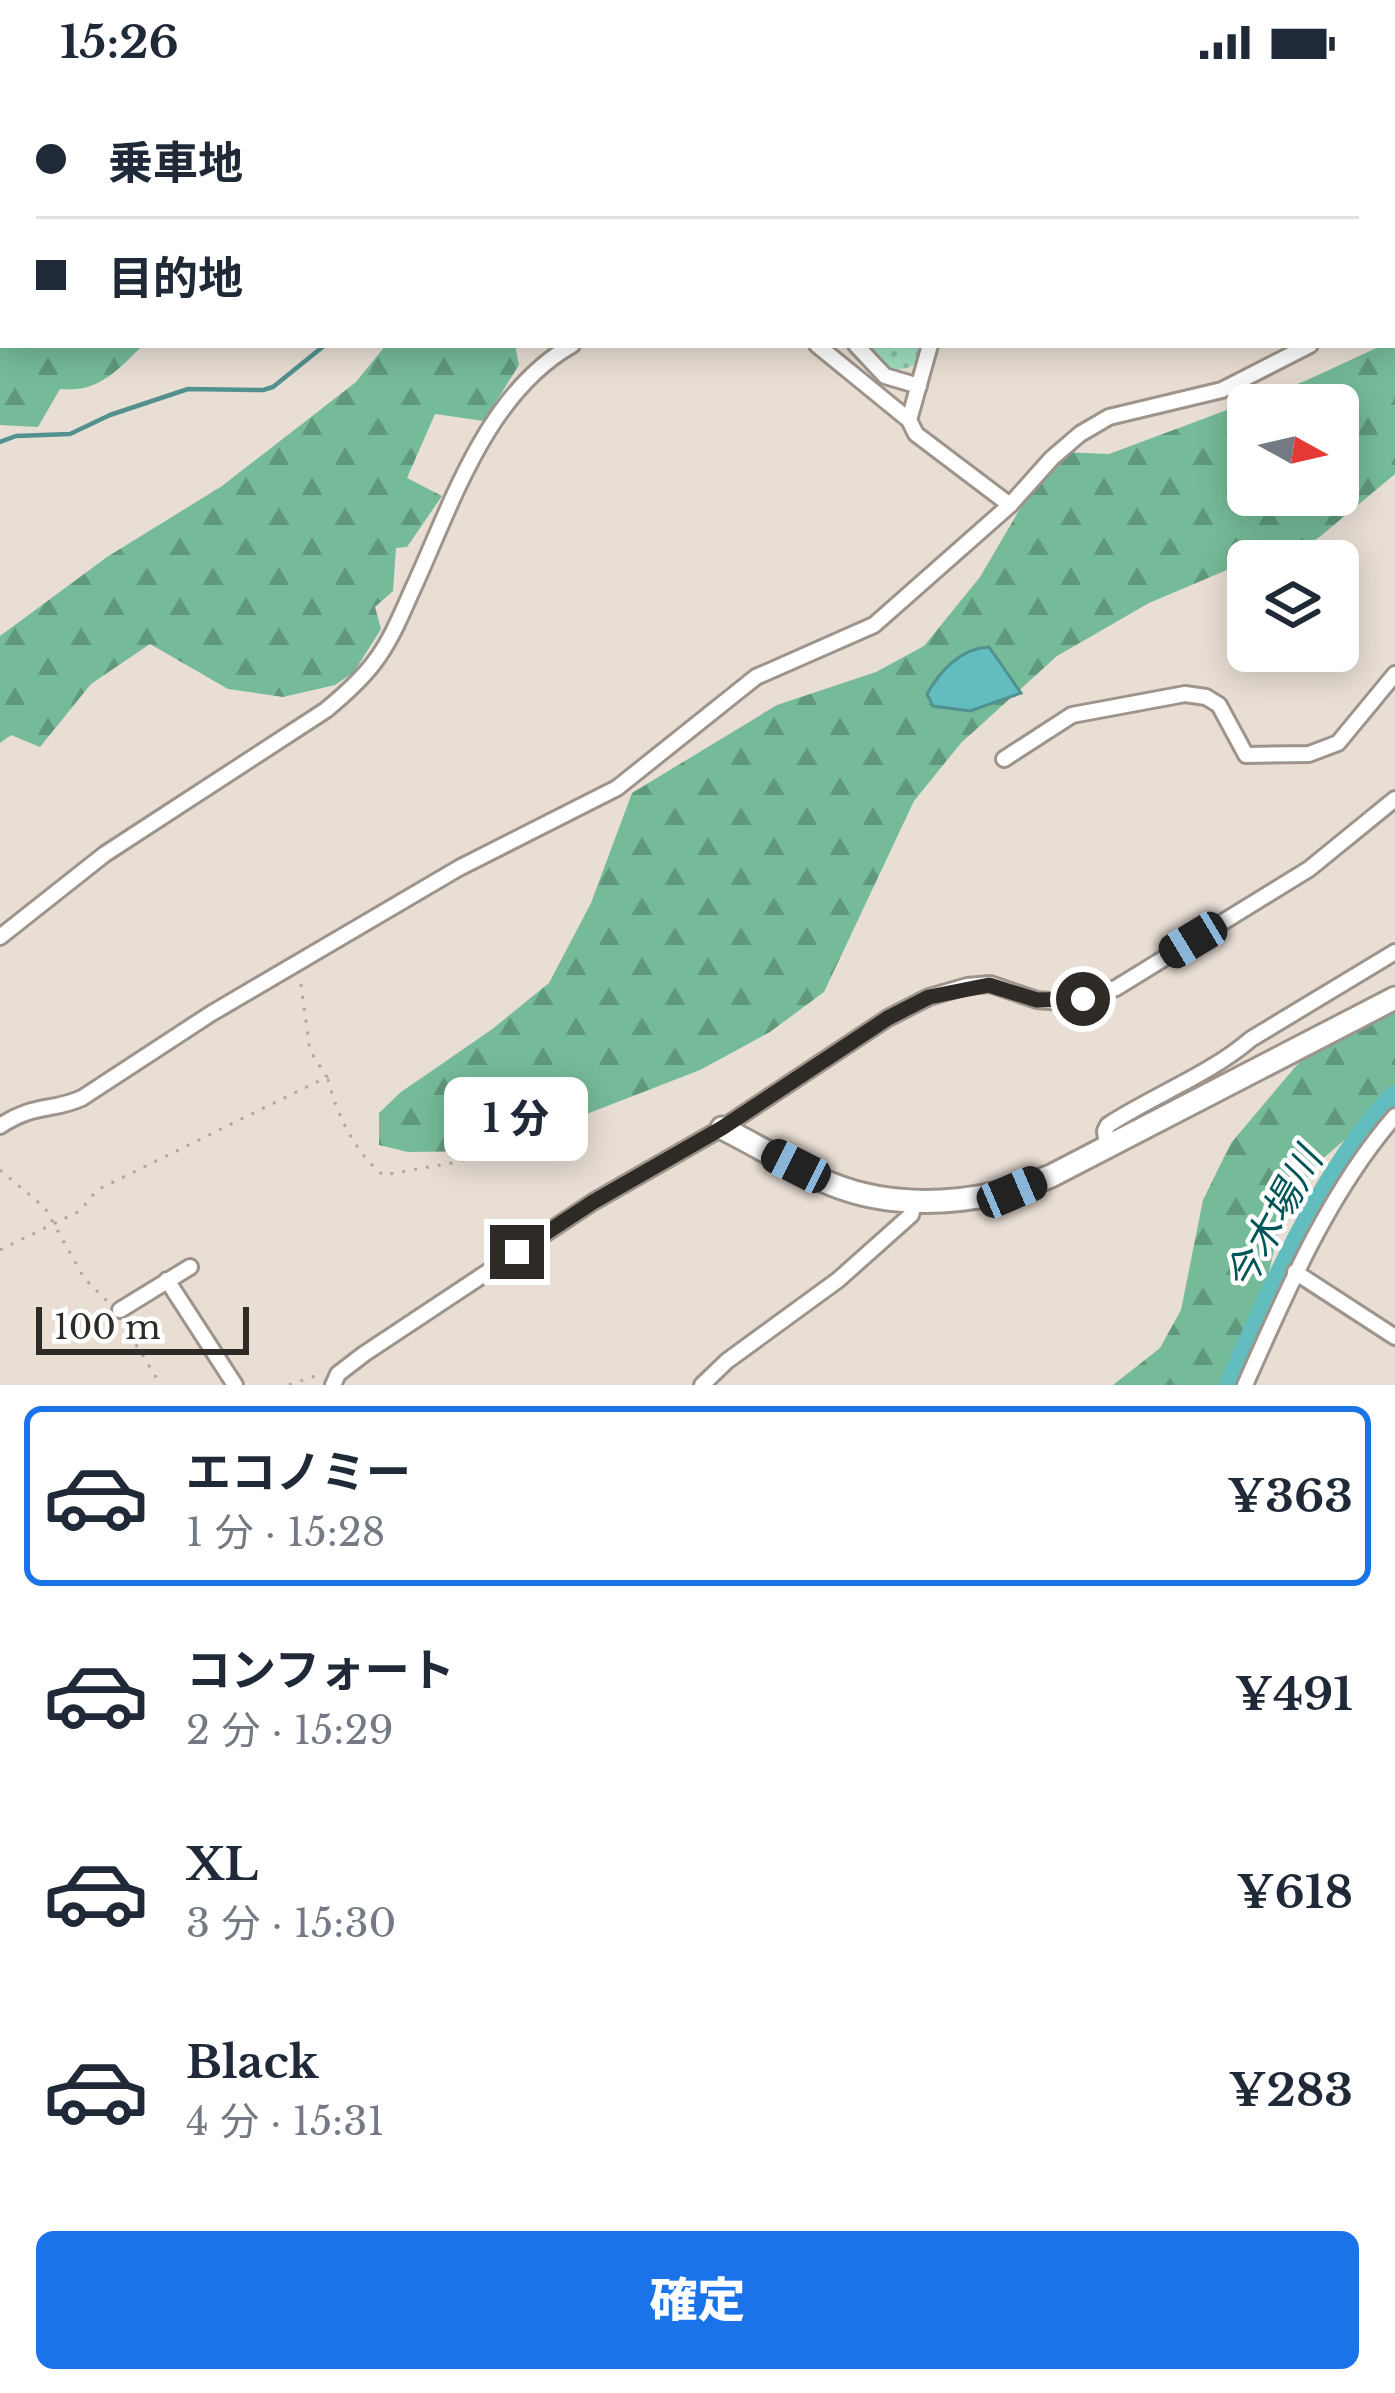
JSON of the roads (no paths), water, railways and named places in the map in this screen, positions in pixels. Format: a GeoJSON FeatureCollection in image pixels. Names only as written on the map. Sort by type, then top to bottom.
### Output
{"type":"FeatureCollection","features":[{"type":"Feature","properties":{"kind":"street"},"geometry":{"type":"LineString","coordinates":[[0,937],[105,854],[351,689],[375,662],[396,626],[471,461],[520,386],[544,361],[567,348]]}},
{"type":"Feature","properties":{"kind":"street"},"geometry":{"type":"LineString","coordinates":[[821,348],[909,420],[916,434],[1010,506]]}},
{"type":"Feature","properties":{"kind":"street"},"geometry":{"type":"LineString","coordinates":[[859,348],[885,376],[919,386]]}},
{"type":"Feature","properties":{"kind":"street"},"geometry":{"type":"LineString","coordinates":[[909,420],[928,348]]}},
{"type":"Feature","properties":{"kind":"street"},"geometry":{"type":"LineString","coordinates":[[0,1126],[35,1107],[68,1105],[82,1098],[212,1013],[459,868],[617,788],[756,677],[874,626],[1010,506],[1052,458],[1108,417],[1222,390],[1304,348]]}},
{"type":"Feature","properties":{"kind":"street"},"geometry":{"type":"LineString","coordinates":[[1004,759],[1072,716],[1184,694],[1198,694],[1219,705],[1246,755],[1309,754],[1348,736],[1395,674]]}},
{"type":"Feature","properties":{"kind":"street"},"geometry":{"type":"LineString","coordinates":[[336,1380],[364,1354],[593,1202],[722,1128],[888,1018],[929,997],[989,985],[1061,1002],[1116,988],[1309,869],[1395,799]]}},
{"type":"Feature","properties":{"kind":"street"},"geometry":{"type":"LineString","coordinates":[[1107,1147],[1108,1125],[1230,1057],[1395,952]]}},
{"type":"Feature","properties":{"kind":"street"},"geometry":{"type":"LineString","coordinates":[[722,1128],[833,1185],[915,1201],[1012,1192],[1395,998]]}},
{"type":"Feature","properties":{"kind":"street"},"geometry":{"type":"LineString","coordinates":[[1245,1385],[1294,1273],[1377,1136],[1395,1116]]}},
{"type":"Feature","properties":{"kind":"street"},"geometry":{"type":"LineString","coordinates":[[702,1385],[727,1360],[838,1280],[911,1215],[915,1201]]}},
{"type":"Feature","properties":{"kind":"street"},"geometry":{"type":"LineString","coordinates":[[115,1309],[190,1267]]}},
{"type":"Feature","properties":{"kind":"street"},"geometry":{"type":"LineString","coordinates":[[1294,1273],[1395,1337]]}},
{"type":"Feature","properties":{"kind":"street"},"geometry":{"type":"LineString","coordinates":[[167,1280],[235,1385]]}},
{"type":"Feature","properties":{"kind":"water"},"geometry":{"type":"Polygon","coordinates":[[[989,647],[1021,693],[970,711],[933,706],[927,694],[945,669],[969,652],[989,647]]]}},
{"type":"Feature","properties":{"kind":"waterway"},"geometry":{"type":"LineString","coordinates":[[0,442],[16,436],[70,434],[188,389],[263,390],[321,348]]}},
{"type":"Feature","properties":{"kind":"waterway","name":"今木場川"},"geometry":{"type":"LineString","coordinates":[[1233,1385],[1283,1273],[1324,1197],[1395,1099]]}}]}
